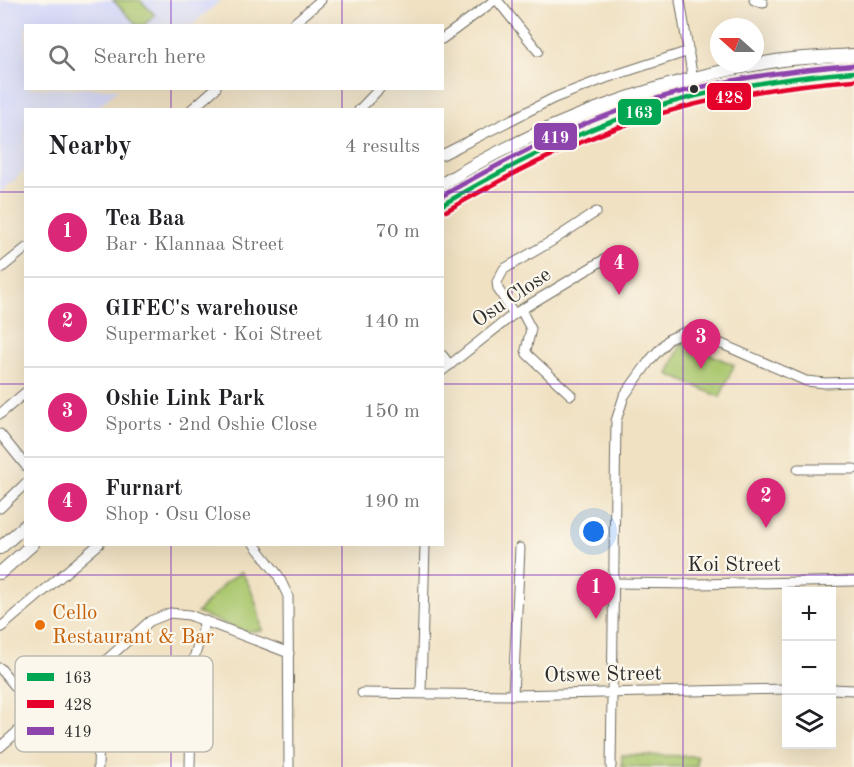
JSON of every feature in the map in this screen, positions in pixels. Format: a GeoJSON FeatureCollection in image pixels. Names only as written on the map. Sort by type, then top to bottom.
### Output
{"type":"FeatureCollection","features":[{"type":"Feature","properties":{"kind":"main road"},"geometry":{"type":"LineString","coordinates":[[444,183],[527,137],[631,98],[728,70],[778,61],[854,55]]}},
{"type":"Feature","properties":{"kind":"main road"},"geometry":{"type":"LineString","coordinates":[[444,204],[513,165],[626,116],[679,101],[765,83],[854,72]]}},
{"type":"Feature","properties":{"kind":"main road"},"geometry":{"type":"LineString","coordinates":[[551,128],[553,137],[559,144]]}},
{"type":"Feature","properties":{"kind":"main road"},"geometry":{"type":"LineString","coordinates":[[0,548],[24,527]]}},
{"type":"Feature","properties":{"kind":"main road"},"geometry":{"type":"LineString","coordinates":[[0,573],[31,546]]}},
{"type":"Feature","properties":{"kind":"street"},"geometry":{"type":"LineString","coordinates":[[293,24],[321,0]]}},
{"type":"Feature","properties":{"kind":"street"},"geometry":{"type":"LineString","coordinates":[[444,38],[496,0],[538,51]]}},
{"type":"Feature","properties":{"kind":"street"},"geometry":{"type":"LineString","coordinates":[[680,0],[693,80]]}},
{"type":"Feature","properties":{"kind":"street"},"geometry":{"type":"LineString","coordinates":[[444,153],[554,98],[689,51]]}},
{"type":"Feature","properties":{"kind":"street"},"geometry":{"type":"LineString","coordinates":[[193,108],[214,90]]}},
{"type":"Feature","properties":{"kind":"street"},"geometry":{"type":"LineString","coordinates":[[361,108],[378,90]]}},
{"type":"Feature","properties":{"kind":"street"},"geometry":{"type":"LineString","coordinates":[[571,395],[527,354],[531,329],[498,289],[497,282],[504,269],[596,212]]}},
{"type":"Feature","properties":{"kind":"street"},"geometry":{"type":"LineString","coordinates":[[0,269],[24,250]]}},
{"type":"Feature","properties":{"kind":"street","name":"Osu Close"},"geometry":{"type":"LineString","coordinates":[[446,368],[518,312],[605,259]]}},
{"type":"Feature","properties":{"kind":"street"},"geometry":{"type":"LineString","coordinates":[[611,767],[616,421],[624,396],[662,346],[677,334],[685,332],[699,335],[806,381],[854,382]]}},
{"type":"Feature","properties":{"kind":"street"},"geometry":{"type":"LineString","coordinates":[[0,414],[24,395]]}},
{"type":"Feature","properties":{"kind":"street"},"geometry":{"type":"LineString","coordinates":[[0,434],[24,464]]}},
{"type":"Feature","properties":{"kind":"street"},"geometry":{"type":"LineString","coordinates":[[798,469],[854,469]]}},
{"type":"Feature","properties":{"kind":"street"},"geometry":{"type":"LineString","coordinates":[[0,508],[24,485]]}},
{"type":"Feature","properties":{"kind":"street"},"geometry":{"type":"LineString","coordinates":[[0,628],[97,546]]}},
{"type":"Feature","properties":{"kind":"street"},"geometry":{"type":"LineString","coordinates":[[256,546],[278,575],[288,596],[289,767]]}},
{"type":"Feature","properties":{"kind":"street"},"geometry":{"type":"LineString","coordinates":[[421,692],[425,546]]}},
{"type":"Feature","properties":{"kind":"street"},"geometry":{"type":"LineString","coordinates":[[513,695],[520,548]]}},
{"type":"Feature","properties":{"kind":"street","name":"Koi Street"},"geometry":{"type":"LineString","coordinates":[[614,583],[854,581]]}},
{"type":"Feature","properties":{"kind":"street"},"geometry":{"type":"LineString","coordinates":[[111,656],[150,621],[170,613],[189,615],[289,653]]}},
{"type":"Feature","properties":{"kind":"street"},"geometry":{"type":"LineString","coordinates":[[195,656],[206,621]]}},
{"type":"Feature","properties":{"kind":"street"},"geometry":{"type":"LineString","coordinates":[[0,668],[15,686]]}},
{"type":"Feature","properties":{"kind":"street","name":"Otswe Street"},"geometry":{"type":"LineString","coordinates":[[362,693],[513,695],[782,688]]}},
{"type":"Feature","properties":{"kind":"street"},"geometry":{"type":"LineString","coordinates":[[836,689],[854,690]]}},
{"type":"Feature","properties":{"kind":"street"},"geometry":{"type":"LineString","coordinates":[[0,747],[15,734]]}},
{"type":"Feature","properties":{"kind":"street"},"geometry":{"type":"LineString","coordinates":[[98,752],[98,767]]}},
{"type":"Feature","properties":{"kind":"street"},"geometry":{"type":"LineString","coordinates":[[190,752],[190,767]]}},
{"type":"Feature","properties":{"kind":"shaded area"},"geometry":{"type":"Polygon","coordinates":[[[0,0],[221,0],[193,24],[24,24],[24,90],[118,90],[96,108],[24,108],[24,171],[0,193],[0,0]]]}},
{"type":"Feature","properties":{"kind":"green space"},"geometry":{"type":"Polygon","coordinates":[[[113,0],[140,0],[155,15],[145,24],[136,24],[113,0]]]}},
{"type":"Feature","properties":{"kind":"green space"},"geometry":{"type":"Polygon","coordinates":[[[682,342],[734,365],[720,397],[668,374],[682,342]]]}},
{"type":"Feature","properties":{"kind":"green space"},"geometry":{"type":"Polygon","coordinates":[[[241,572],[255,600],[262,631],[244,631],[197,613],[225,583],[241,572]]]}},
{"type":"Feature","properties":{"kind":"green space"},"geometry":{"type":"Polygon","coordinates":[[[622,755],[697,756],[697,767],[622,767],[622,755]]]}},
{"type":"Feature","properties":{"kind":"transit line","name":"419"},"geometry":{"type":"LineString","coordinates":[[444,195],[554,137],[652,100],[737,80],[853,65]]}},
{"type":"Feature","properties":{"kind":"transit line","name":"163"},"geometry":{"type":"LineString","coordinates":[[444,204],[532,156],[627,116],[682,99],[739,87],[854,72]]}},
{"type":"Feature","properties":{"kind":"transit line","name":"428"},"geometry":{"type":"LineString","coordinates":[[446,211],[559,152],[658,114],[741,94],[854,80]]}},
{"type":"Feature","properties":{"kind":"place","name":"Furnart"},"geometry":{"type":"Point","coordinates":[619,295]}},
{"type":"Feature","properties":{"kind":"place","name":"Oshie Link Park"},"geometry":{"type":"Point","coordinates":[701,369]}},
{"type":"Feature","properties":{"kind":"place","name":"GIFEC's warehouse"},"geometry":{"type":"Point","coordinates":[766,528]}},
{"type":"Feature","properties":{"kind":"place","name":"Tea Baa"},"geometry":{"type":"Point","coordinates":[596,619]}},
{"type":"Feature","properties":{"kind":"place","name":"Cello Restaurant & Bar"},"geometry":{"type":"Point","coordinates":[40,625]}}]}
